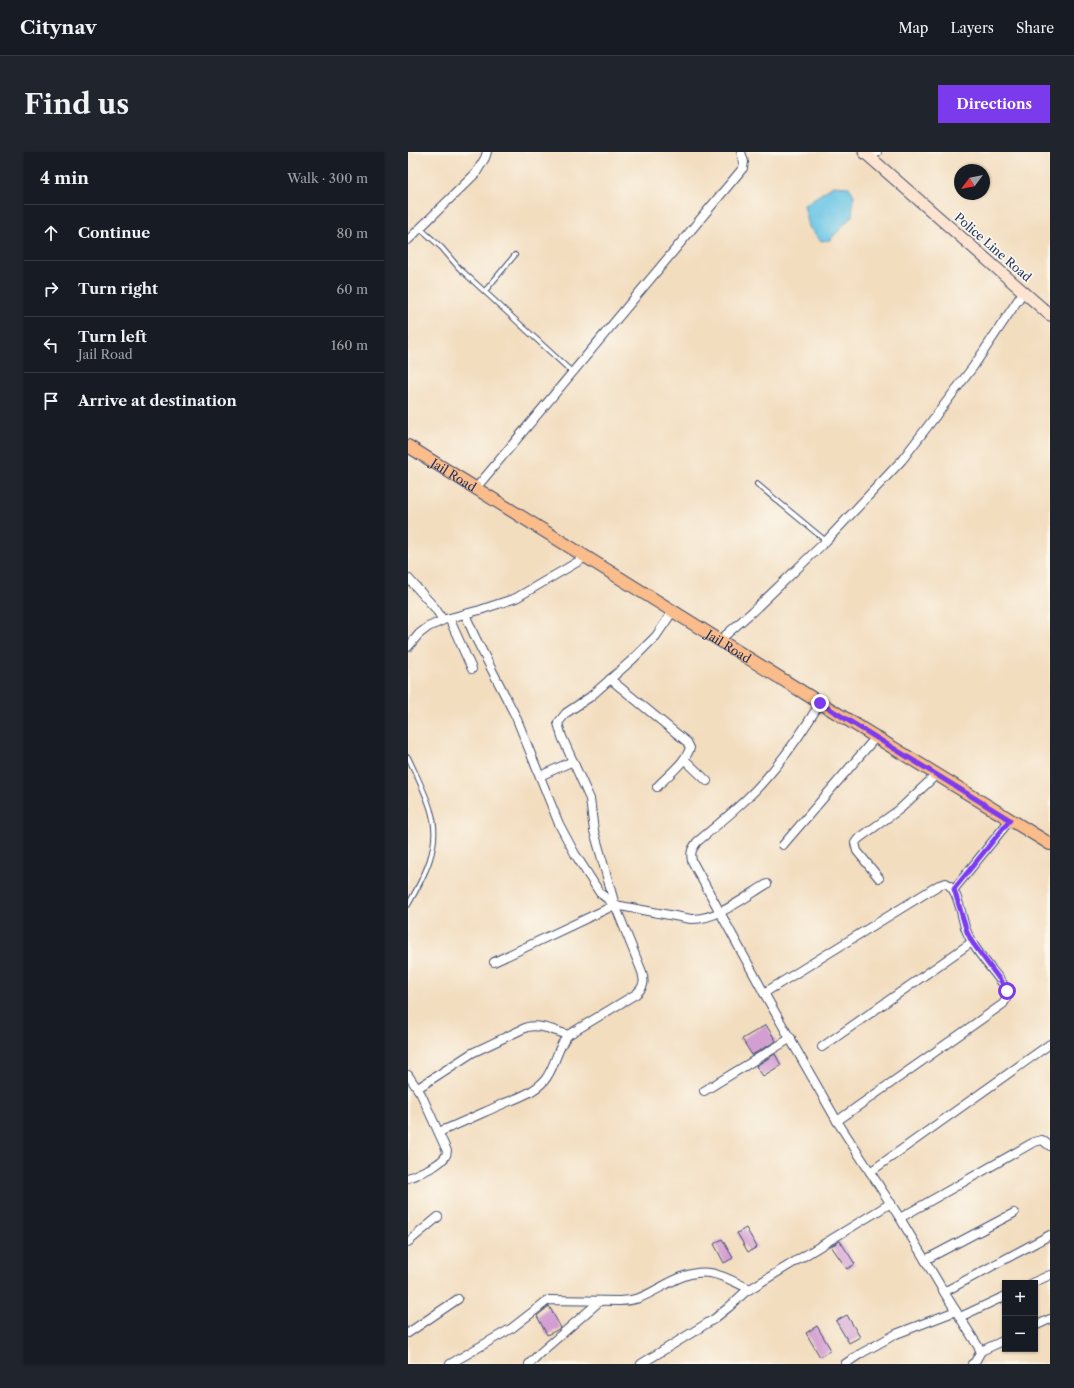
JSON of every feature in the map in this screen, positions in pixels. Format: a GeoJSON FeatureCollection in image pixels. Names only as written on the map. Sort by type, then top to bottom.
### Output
{"type":"FeatureCollection","features":[{"type":"Feature","properties":{"kind":"main road","name":"Jail Road"},"geometry":{"type":"LineString","coordinates":[[408,446],[820,703],[1050,844]]}},
{"type":"Feature","properties":{"kind":"street"},"geometry":{"type":"LineString","coordinates":[[408,240],[476,173],[485,158],[486,152]]}},
{"type":"Feature","properties":{"kind":"street"},"geometry":{"type":"LineString","coordinates":[[476,488],[743,168],[744,162],[741,152]]}},
{"type":"Feature","properties":{"kind":"street","name":"Police Line Road"},"geometry":{"type":"LineString","coordinates":[[870,154],[1050,314]]}},
{"type":"Feature","properties":{"kind":"street"},"geometry":{"type":"LineString","coordinates":[[720,640],[752,612],[826,541],[902,460],[991,341],[1024,291]]}},
{"type":"Feature","properties":{"kind":"street"},"geometry":{"type":"LineString","coordinates":[[408,647],[419,634],[428,627],[446,619],[505,603],[586,557]]}},
{"type":"Feature","properties":{"kind":"street"},"geometry":{"type":"LineString","coordinates":[[408,578],[446,619],[472,670]]}},
{"type":"Feature","properties":{"kind":"street"},"geometry":{"type":"LineString","coordinates":[[439,1132],[536,1088],[548,1075],[563,1042],[568,1035],[636,994],[642,988],[644,981],[642,972],[615,905],[594,831],[590,799],[562,737],[558,723],[566,713],[590,697],[649,643],[673,611]]}},
{"type":"Feature","properties":{"kind":"street"},"geometry":{"type":"LineString","coordinates":[[465,614],[475,637],[516,717],[559,824],[600,893],[615,905],[691,920],[698,920],[720,912],[767,884]]}},
{"type":"Feature","properties":{"kind":"street"},"geometry":{"type":"LineString","coordinates":[[610,679],[686,742],[690,748],[684,759],[657,787]]}},
{"type":"Feature","properties":{"kind":"street"},"geometry":{"type":"LineString","coordinates":[[820,703],[804,729],[769,776],[748,798],[697,842],[692,848],[690,854],[692,861],[764,993],[837,1121],[891,1203],[981,1351]]}},
{"type":"Feature","properties":{"kind":"street"},"geometry":{"type":"LineString","coordinates":[[783,845],[876,737]]}},
{"type":"Feature","properties":{"kind":"street"},"geometry":{"type":"LineString","coordinates":[[684,759],[708,781]]}},
{"type":"Feature","properties":{"kind":"street"},"geometry":{"type":"LineString","coordinates":[[540,776],[573,761]]}},
{"type":"Feature","properties":{"kind":"street"},"geometry":{"type":"LineString","coordinates":[[879,878],[857,851],[855,843],[858,839],[900,809],[937,774]]}},
{"type":"Feature","properties":{"kind":"street"},"geometry":{"type":"LineString","coordinates":[[954,889],[1010,820]]}},
{"type":"Feature","properties":{"kind":"street"},"geometry":{"type":"LineString","coordinates":[[764,993],[939,885],[946,883],[954,889],[967,932],[972,942],[1003,984],[1007,991],[1007,998],[1003,1004],[837,1121]]}},
{"type":"Feature","properties":{"kind":"street"},"geometry":{"type":"LineString","coordinates":[[494,962],[615,905]]}},
{"type":"Feature","properties":{"kind":"street"},"geometry":{"type":"LineString","coordinates":[[822,1047],[972,942]]}},
{"type":"Feature","properties":{"kind":"street"},"geometry":{"type":"LineString","coordinates":[[418,1088],[472,1053],[527,1027],[534,1026],[568,1035]]}},
{"type":"Feature","properties":{"kind":"street"},"geometry":{"type":"LineString","coordinates":[[704,1091],[791,1038]]}},
{"type":"Feature","properties":{"kind":"street"},"geometry":{"type":"LineString","coordinates":[[870,1172],[1050,1044]]}},
{"type":"Feature","properties":{"kind":"street"},"geometry":{"type":"LineString","coordinates":[[408,1075],[418,1088],[447,1151],[445,1158],[437,1164],[408,1178]]}},
{"type":"Feature","properties":{"kind":"street"},"geometry":{"type":"LineString","coordinates":[[900,1218],[1034,1142],[1042,1140],[1050,1146]]}},
{"type":"Feature","properties":{"kind":"street"},"geometry":{"type":"LineString","coordinates":[[641,1364],[714,1319],[750,1289],[891,1203]]}},
{"type":"Feature","properties":{"kind":"street"},"geometry":{"type":"LineString","coordinates":[[925,1260],[1014,1213]]}},
{"type":"Feature","properties":{"kind":"street"},"geometry":{"type":"LineString","coordinates":[[408,1242],[438,1217]]}},
{"type":"Feature","properties":{"kind":"street"},"geometry":{"type":"LineString","coordinates":[[944,1292],[1050,1235]]}},
{"type":"Feature","properties":{"kind":"street"},"geometry":{"type":"LineString","coordinates":[[450,1364],[512,1328],[548,1300],[620,1301],[638,1298],[674,1280],[690,1274],[703,1273],[712,1273],[750,1289]]}},
{"type":"Feature","properties":{"kind":"street"},"geometry":{"type":"LineString","coordinates":[[1038,1280],[1050,1275]]}},
{"type":"Feature","properties":{"kind":"street"},"geometry":{"type":"LineString","coordinates":[[845,1364],[896,1334],[958,1314],[1002,1297]]}},
{"type":"Feature","properties":{"kind":"street"},"geometry":{"type":"LineString","coordinates":[[408,1333],[458,1299]]}},
{"type":"Feature","properties":{"kind":"street"},"geometry":{"type":"LineString","coordinates":[[529,1364],[540,1352],[600,1301]]}},
{"type":"Feature","properties":{"kind":"street"},"geometry":{"type":"LineString","coordinates":[[1038,1325],[1050,1319]]}},
{"type":"Feature","properties":{"kind":"street"},"geometry":{"type":"LineString","coordinates":[[972,1364],[975,1362],[981,1351],[1002,1341]]}},
{"type":"Feature","properties":{"kind":"lane"},"geometry":{"type":"LineString","coordinates":[[420,228],[442,248],[456,265],[572,372]]}},
{"type":"Feature","properties":{"kind":"lane"},"geometry":{"type":"LineString","coordinates":[[485,291],[515,255]]}},
{"type":"Feature","properties":{"kind":"lane"},"geometry":{"type":"LineString","coordinates":[[757,484],[826,541]]}},
{"type":"Feature","properties":{"kind":"lane"},"geometry":{"type":"LineString","coordinates":[[408,757],[432,812],[434,837],[431,856],[425,874],[408,905]]}},
{"type":"Feature","properties":{"kind":"water"},"geometry":{"type":"Polygon","coordinates":[[[833,186],[849,187],[854,195],[852,216],[830,240],[821,241],[809,227],[804,205],[833,186]]]}},
{"type":"Feature","properties":{"kind":"building"},"geometry":{"type":"Polygon","coordinates":[[[766,1025],[776,1041],[752,1055],[742,1039],[766,1025]]]}},
{"type":"Feature","properties":{"kind":"building"},"geometry":{"type":"Polygon","coordinates":[[[775,1054],[781,1065],[763,1076],[756,1066],[775,1054]]]}},
{"type":"Feature","properties":{"kind":"building"},"geometry":{"type":"Polygon","coordinates":[[[746,1228],[757,1247],[748,1252],[737,1233],[746,1228]]]}},
{"type":"Feature","properties":{"kind":"building"},"geometry":{"type":"Polygon","coordinates":[[[722,1239],[733,1258],[724,1263],[714,1244],[722,1239]]]}},
{"type":"Feature","properties":{"kind":"building"},"geometry":{"type":"Polygon","coordinates":[[[840,1241],[855,1264],[847,1269],[831,1246],[840,1241]]]}},
{"type":"Feature","properties":{"kind":"building"},"geometry":{"type":"Polygon","coordinates":[[[549,1306],[561,1328],[547,1335],[537,1316],[549,1306]]]}},
{"type":"Feature","properties":{"kind":"building"},"geometry":{"type":"Polygon","coordinates":[[[847,1315],[860,1337],[849,1343],[836,1321],[847,1315]]]}},
{"type":"Feature","properties":{"kind":"building"},"geometry":{"type":"Polygon","coordinates":[[[817,1326],[831,1350],[820,1357],[806,1333],[817,1326]]]}},
{"type":"Feature","properties":{"kind":"route"},"geometry":{"type":"LineString","coordinates":[[820,703],[1010,820],[954,889],[967,932],[972,942],[1007,991]]}}]}
